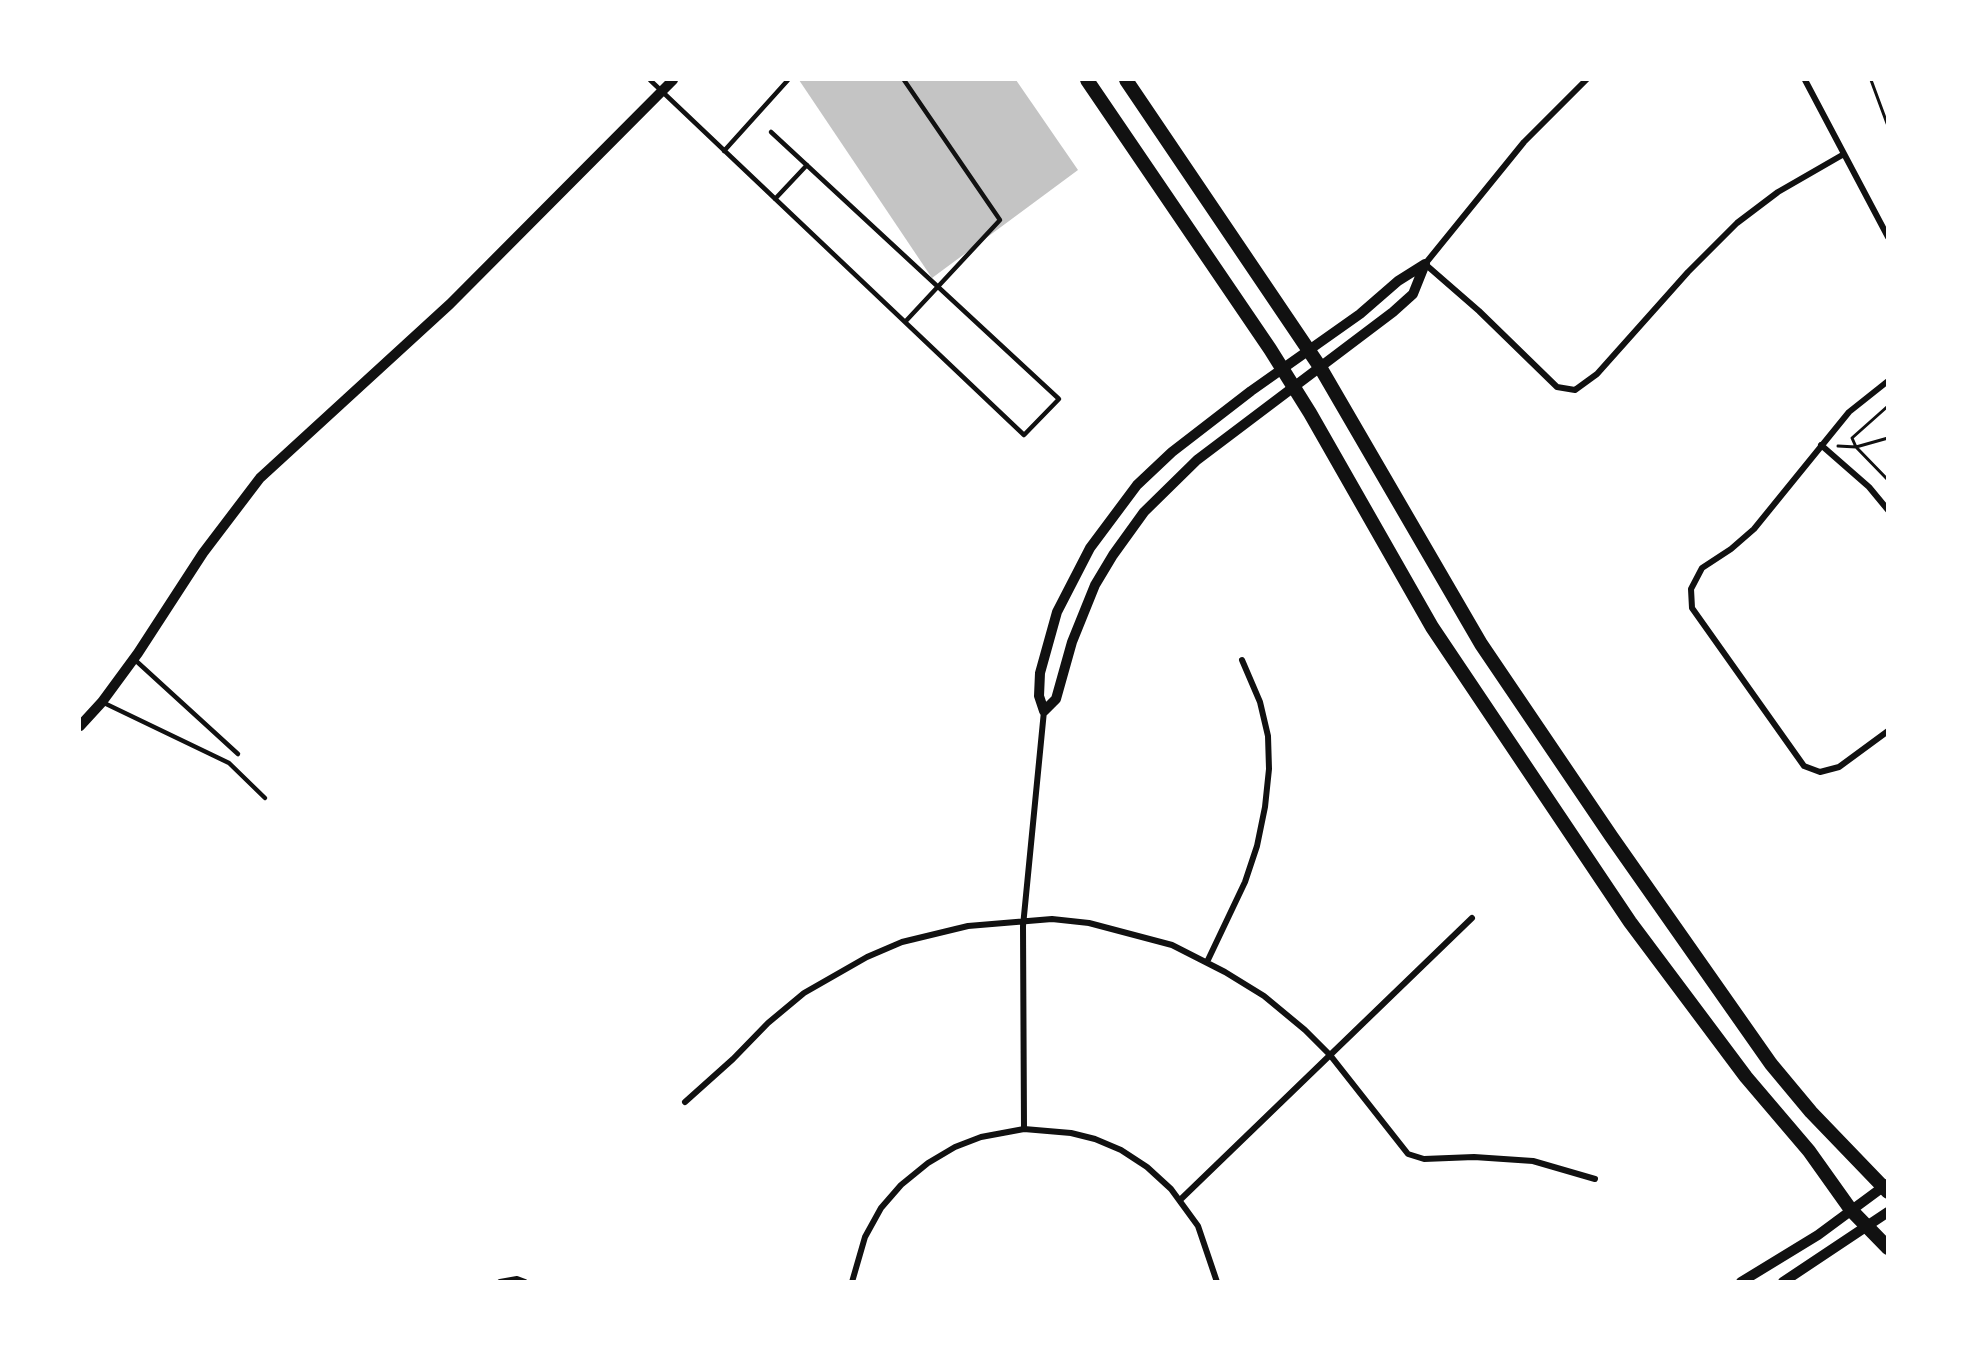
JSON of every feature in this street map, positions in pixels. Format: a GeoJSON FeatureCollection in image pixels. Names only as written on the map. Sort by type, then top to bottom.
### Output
{"type":"FeatureCollection","features":[{"type":"Feature","properties":{"kind":"main road"},"geometry":{"type":"LineString","coordinates":[[1087,80],[1294,386],[1426,618],[1630,922],[1746,1077],[1809,1151],[1851,1210],[1887,1248]]}},
{"type":"Feature","properties":{"kind":"main road"},"geometry":{"type":"LineString","coordinates":[[1126,80],[1320,367],[1481,644],[1611,836],[1771,1064],[1842,1147],[1886,1188]]}},
{"type":"Feature","properties":{"kind":"street"},"geometry":{"type":"LineString","coordinates":[[80,726],[102,702],[134,659],[203,554],[260,478],[450,304],[673,80]]}},
{"type":"Feature","properties":{"kind":"street"},"geometry":{"type":"LineString","coordinates":[[1044,711],[1056,699],[1072,642],[1095,585],[1129,532],[1197,460],[1413,294],[1425,264],[1524,142],[1586,80]]}},
{"type":"Feature","properties":{"kind":"street"},"geometry":{"type":"LineString","coordinates":[[1805,80],[1887,237]]}},
{"type":"Feature","properties":{"kind":"street"},"geometry":{"type":"LineString","coordinates":[[1425,264],[1479,311],[1557,387],[1575,390],[1597,374],[1688,272],[1737,223],[1778,192],[1844,154]]}},
{"type":"Feature","properties":{"kind":"street"},"geometry":{"type":"LineString","coordinates":[[1024,1129],[1021,1014],[1023,920],[1044,711],[1039,696],[1040,673],[1057,612],[1089,548],[1111,516],[1137,485],[1172,452],[1282,368],[1360,315],[1398,281],[1425,264]]}},
{"type":"Feature","properties":{"kind":"street"},"geometry":{"type":"LineString","coordinates":[[1887,381],[1849,412],[1754,529],[1731,549],[1702,568],[1691,589],[1692,608],[1804,766],[1820,772],[1839,767],[1887,731]]}},
{"type":"Feature","properties":{"kind":"street"},"geometry":{"type":"LineString","coordinates":[[1821,445],[1869,487],[1887,510]]}},
{"type":"Feature","properties":{"kind":"street"},"geometry":{"type":"LineString","coordinates":[[1207,962],[1245,882],[1257,846],[1265,807],[1269,769],[1268,736],[1260,702],[1242,660]]}},
{"type":"Feature","properties":{"kind":"street"},"geometry":{"type":"LineString","coordinates":[[1180,1200],[1472,918]]}},
{"type":"Feature","properties":{"kind":"street"},"geometry":{"type":"LineString","coordinates":[[685,1102],[733,1059],[768,1023],[804,993],[834,974],[902,942],[968,926],[1023,920],[1089,924],[1143,936],[1207,962],[1286,1013],[1330,1056],[1408,1154],[1424,1159],[1474,1157],[1533,1161],[1595,1179]]}},
{"type":"Feature","properties":{"kind":"street"},"geometry":{"type":"LineString","coordinates":[[852,1281],[865,1237],[881,1208],[901,1185],[928,1162],[955,1147],[981,1137],[1024,1129],[1071,1133],[1121,1150],[1148,1167],[1180,1200],[1203,1237],[1217,1281]]}},
{"type":"Feature","properties":{"kind":"street"},"geometry":{"type":"LineString","coordinates":[[1741,1281],[1785,1257],[1886,1188]]}},
{"type":"Feature","properties":{"kind":"street"},"geometry":{"type":"LineString","coordinates":[[1783,1281],[1887,1212]]}},
{"type":"Feature","properties":{"kind":"street"},"geometry":{"type":"LineString","coordinates":[[500,1281],[517,1279],[525,1281]]}},
{"type":"Feature","properties":{"kind":"lane"},"geometry":{"type":"LineString","coordinates":[[650,80],[1024,435],[1059,399],[771,132]]}},
{"type":"Feature","properties":{"kind":"lane"},"geometry":{"type":"LineString","coordinates":[[724,151],[788,80]]}},
{"type":"Feature","properties":{"kind":"lane"},"geometry":{"type":"LineString","coordinates":[[904,80],[1000,220],[905,322]]}},
{"type":"Feature","properties":{"kind":"lane"},"geometry":{"type":"LineString","coordinates":[[775,199],[807,165]]}},
{"type":"Feature","properties":{"kind":"lane"},"geometry":{"type":"LineString","coordinates":[[134,659],[238,754]]}},
{"type":"Feature","properties":{"kind":"lane"},"geometry":{"type":"LineString","coordinates":[[102,702],[229,763],[265,798]]}},
{"type":"Feature","properties":{"kind":"path"},"geometry":{"type":"LineString","coordinates":[[1871,80],[1887,126]]}},
{"type":"Feature","properties":{"kind":"path"},"geometry":{"type":"LineString","coordinates":[[1887,406],[1852,438],[1856,447],[1887,480]]}},
{"type":"Feature","properties":{"kind":"path"},"geometry":{"type":"LineString","coordinates":[[1821,445],[1856,447],[1887,438]]}},
{"type":"Feature","properties":{"kind":"building"},"geometry":{"type":"Polygon","coordinates":[[[799,80],[1016,80],[1078,170],[932,278],[799,80]]]}}]}
